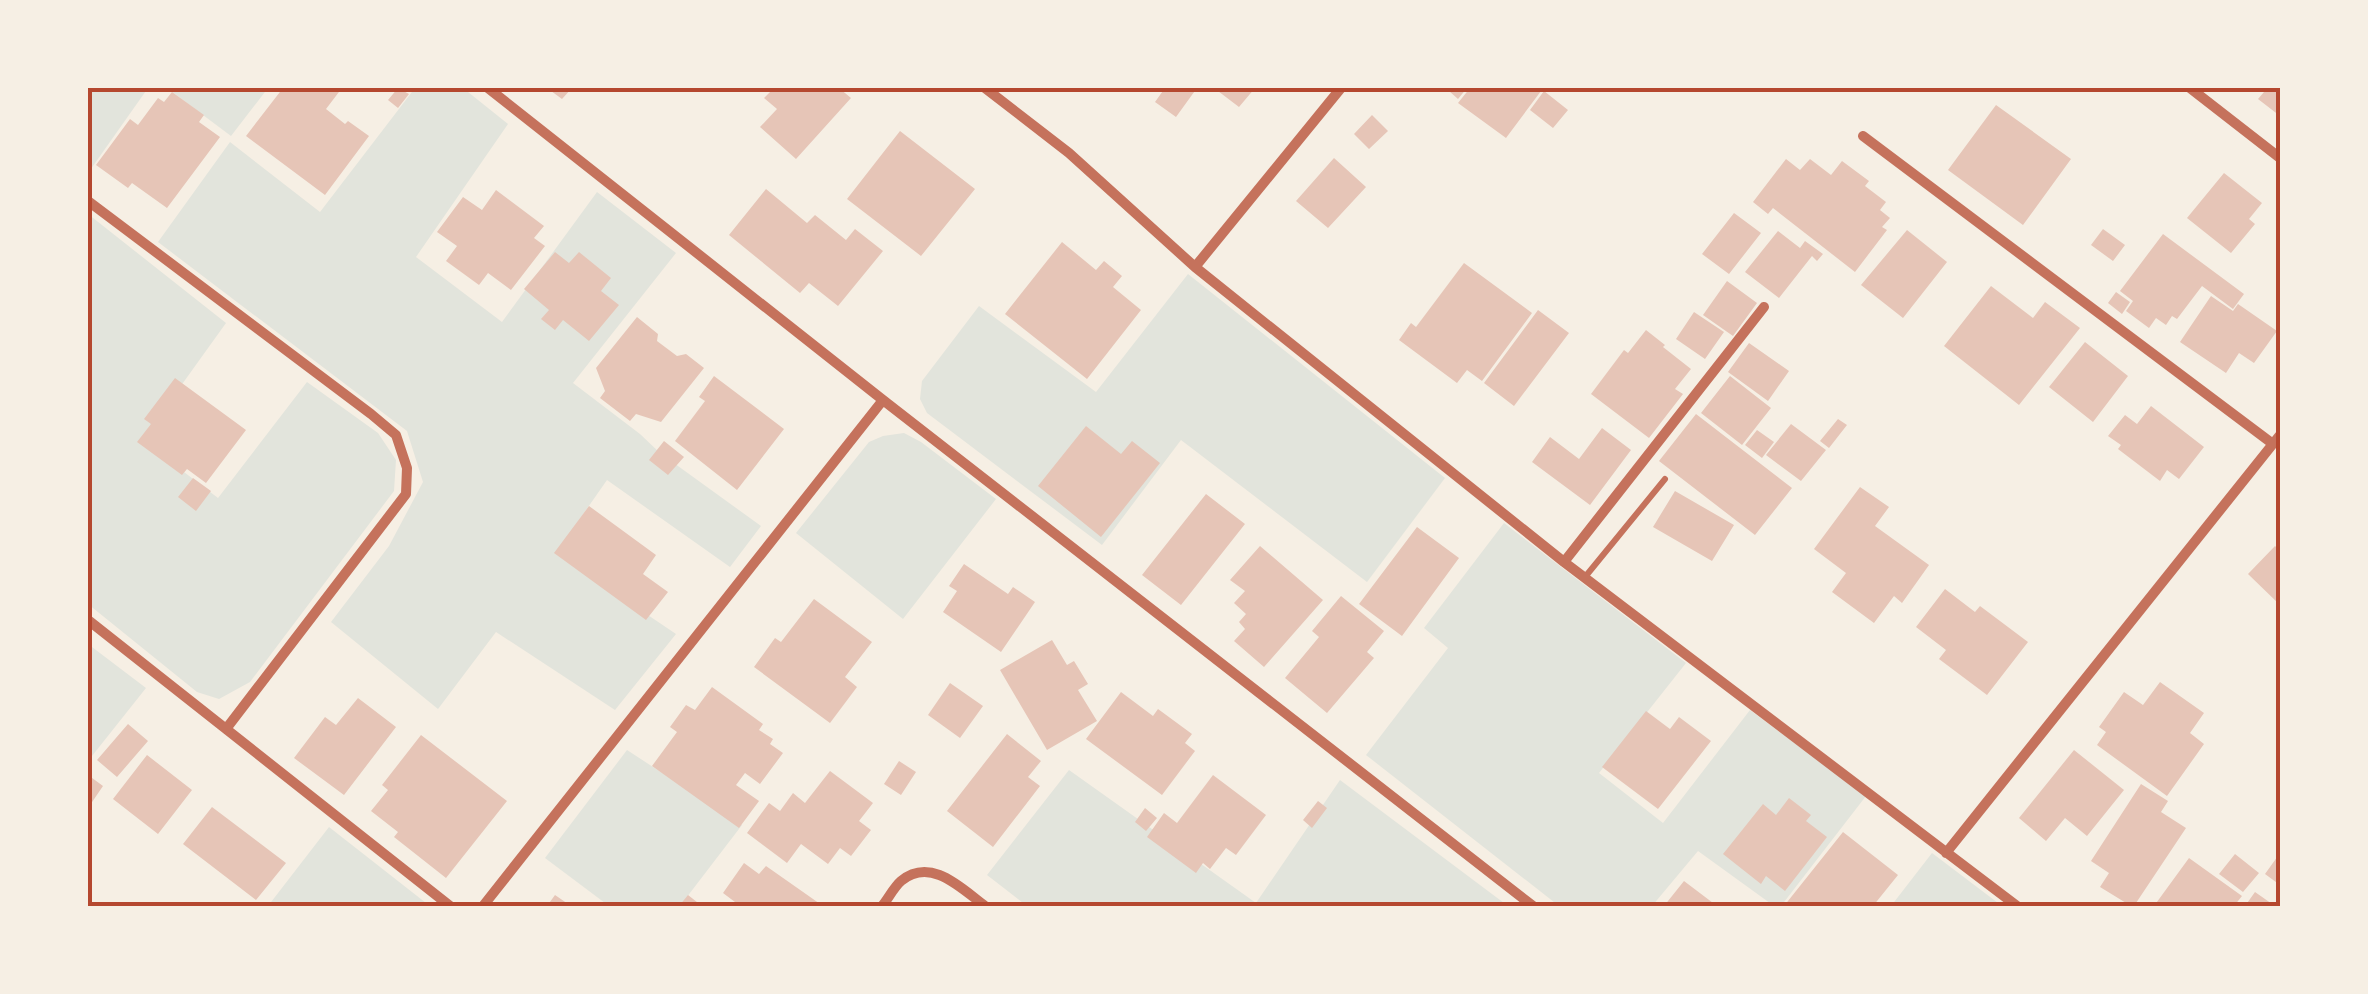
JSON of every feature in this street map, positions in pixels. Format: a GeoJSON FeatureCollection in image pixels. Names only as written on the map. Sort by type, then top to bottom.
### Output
{"type":"FeatureCollection","features":[{"type":"Feature","properties":{"kind":"street"},"geometry":{"type":"LineString","coordinates":[[488,88],[1533,906]]}},
{"type":"Feature","properties":{"kind":"street"},"geometry":{"type":"LineString","coordinates":[[986,88],[1070,153],[1195,268],[1564,562],[2017,906]]}},
{"type":"Feature","properties":{"kind":"street"},"geometry":{"type":"LineString","coordinates":[[1195,268],[1341,88]]}},
{"type":"Feature","properties":{"kind":"street"},"geometry":{"type":"LineString","coordinates":[[2190,88],[2280,158]]}},
{"type":"Feature","properties":{"kind":"street"},"geometry":{"type":"LineString","coordinates":[[1863,136],[2277,440],[1946,853]]}},
{"type":"Feature","properties":{"kind":"street"},"geometry":{"type":"LineString","coordinates":[[88,202],[371,414],[396,435],[407,468],[406,494],[226,729]]}},
{"type":"Feature","properties":{"kind":"street"},"geometry":{"type":"LineString","coordinates":[[1564,562],[1764,307]]}},
{"type":"Feature","properties":{"kind":"street"},"geometry":{"type":"LineString","coordinates":[[483,906],[884,400]]}},
{"type":"Feature","properties":{"kind":"street"},"geometry":{"type":"LineString","coordinates":[[88,620],[450,906]]}},
{"type":"Feature","properties":{"kind":"street"},"geometry":{"type":"LineString","coordinates":[[882,906],[902,880],[922,872],[943,874],[984,906]]}},
{"type":"Feature","properties":{"kind":"lane"},"geometry":{"type":"LineString","coordinates":[[1585,578],[1665,478]]}},
{"type":"Feature","properties":{"kind":"shaded area"},"geometry":{"type":"Polygon","coordinates":[[[88,88],[148,88],[88,173],[88,88]]]}},
{"type":"Feature","properties":{"kind":"shaded area"},"geometry":{"type":"Polygon","coordinates":[[[167,88],[268,88],[231,136],[167,88]]]}},
{"type":"Feature","properties":{"kind":"shaded area"},"geometry":{"type":"Polygon","coordinates":[[[415,88],[463,88],[508,124],[416,257],[502,322],[597,192],[676,253],[573,383],[660,453],[761,526],[730,567],[607,480],[556,553],[676,634],[615,710],[496,632],[438,709],[331,622],[389,546],[423,482],[407,431],[158,242],[230,142],[320,212],[415,88]]]}},
{"type":"Feature","properties":{"kind":"shaded area"},"geometry":{"type":"Polygon","coordinates":[[[88,214],[226,323],[142,440],[218,498],[307,382],[378,433],[396,460],[394,491],[250,682],[219,699],[197,692],[88,604],[88,214]]]}},
{"type":"Feature","properties":{"kind":"shaded area"},"geometry":{"type":"Polygon","coordinates":[[[1188,274],[1445,478],[1367,582],[1181,440],[1102,545],[927,413],[920,399],[922,381],[979,306],[1096,392],[1188,274]]]}},
{"type":"Feature","properties":{"kind":"shaded area"},"geometry":{"type":"Polygon","coordinates":[[[904,433],[996,499],[903,619],[796,533],[869,442],[904,433]]]}},
{"type":"Feature","properties":{"kind":"shaded area"},"geometry":{"type":"Polygon","coordinates":[[[1504,523],[1686,663],[1599,773],[1663,823],[1750,710],[1866,796],[1781,906],[1774,906],[1698,851],[1652,906],[1559,906],[1366,755],[1448,648],[1424,628],[1504,523]]]}},
{"type":"Feature","properties":{"kind":"shaded area"},"geometry":{"type":"Polygon","coordinates":[[[88,644],[146,688],[88,761],[88,644]]]}},
{"type":"Feature","properties":{"kind":"shaded area"},"geometry":{"type":"Polygon","coordinates":[[[627,750],[742,825],[680,906],[609,906],[545,858],[627,750]]]}},
{"type":"Feature","properties":{"kind":"shaded area"},"geometry":{"type":"Polygon","coordinates":[[[1069,770],[1256,903],[1340,780],[1508,906],[1027,906],[987,875],[1069,770]]]}},
{"type":"Feature","properties":{"kind":"shaded area"},"geometry":{"type":"Polygon","coordinates":[[[329,827],[426,903],[428,906],[268,906],[329,827]]]}},
{"type":"Feature","properties":{"kind":"shaded area"},"geometry":{"type":"Polygon","coordinates":[[[1932,853],[2002,906],[1891,906],[1932,853]]]}},
{"type":"Feature","properties":{"kind":"building"},"geometry":{"type":"Polygon","coordinates":[[[283,88],[342,88],[326,109],[369,136],[325,195],[246,136],[283,88]]]}},
{"type":"Feature","properties":{"kind":"building"},"geometry":{"type":"Polygon","coordinates":[[[398,88],[409,94],[398,108],[388,100],[398,88]]]}},
{"type":"Feature","properties":{"kind":"building"},"geometry":{"type":"Polygon","coordinates":[[[547,88],[572,88],[562,99],[547,88]]]}},
{"type":"Feature","properties":{"kind":"building"},"geometry":{"type":"Polygon","coordinates":[[[774,88],[839,88],[851,98],[796,159],[760,127],[777,109],[764,98],[774,88]]]}},
{"type":"Feature","properties":{"kind":"building"},"geometry":{"type":"Polygon","coordinates":[[[1165,88],[1197,88],[1176,117],[1155,102],[1165,88]]]}},
{"type":"Feature","properties":{"kind":"building"},"geometry":{"type":"Polygon","coordinates":[[[1214,88],[1255,88],[1239,107],[1214,88]]]}},
{"type":"Feature","properties":{"kind":"building"},"geometry":{"type":"Polygon","coordinates":[[[1467,88],[1458,99],[1449,91],[1467,88]]]}},
{"type":"Feature","properties":{"kind":"building"},"geometry":{"type":"Polygon","coordinates":[[[1470,88],[1541,91],[1506,138],[1458,103],[1470,88]]]}},
{"type":"Feature","properties":{"kind":"building"},"geometry":{"type":"Polygon","coordinates":[[[2257,88],[2280,88],[2280,116],[2258,99],[2264,92],[2257,88]]]}},
{"type":"Feature","properties":{"kind":"building"},"geometry":{"type":"Polygon","coordinates":[[[1544,91],[1568,110],[1553,128],[1530,110],[1544,91]]]}},
{"type":"Feature","properties":{"kind":"building"},"geometry":{"type":"Polygon","coordinates":[[[172,92],[204,115],[199,122],[220,137],[167,208],[132,183],[128,188],[96,165],[130,119],[138,125],[158,98],[164,102],[172,92]]]}},
{"type":"Feature","properties":{"kind":"building"},"geometry":{"type":"Polygon","coordinates":[[[1996,105],[2071,159],[2023,225],[1948,170],[1996,105]]]}},
{"type":"Feature","properties":{"kind":"building"},"geometry":{"type":"Polygon","coordinates":[[[1372,115],[1388,131],[1369,149],[1354,134],[1372,115]]]}},
{"type":"Feature","properties":{"kind":"building"},"geometry":{"type":"Polygon","coordinates":[[[900,131],[975,189],[921,256],[847,199],[900,131]]]}},
{"type":"Feature","properties":{"kind":"building"},"geometry":{"type":"Polygon","coordinates":[[[1334,158],[1366,187],[1328,228],[1296,201],[1334,158]]]}},
{"type":"Feature","properties":{"kind":"building"},"geometry":{"type":"Polygon","coordinates":[[[1786,159],[1800,170],[1810,159],[1831,175],[1842,161],[1869,181],[1865,186],[1886,202],[1880,210],[1890,218],[1882,227],[1887,230],[1855,272],[1773,208],[1768,214],[1753,202],[1786,159]]]}},
{"type":"Feature","properties":{"kind":"building"},"geometry":{"type":"Polygon","coordinates":[[[2224,173],[2262,203],[2249,219],[2255,224],[2231,253],[2187,218],[2224,173]]]}},
{"type":"Feature","properties":{"kind":"building"},"geometry":{"type":"Polygon","coordinates":[[[766,189],[807,223],[815,215],[846,240],[855,229],[883,251],[838,306],[809,283],[800,293],[729,235],[766,189]]]}},
{"type":"Feature","properties":{"kind":"building"},"geometry":{"type":"Polygon","coordinates":[[[496,190],[544,226],[534,238],[545,246],[511,290],[488,273],[479,285],[446,261],[457,246],[437,232],[463,197],[482,210],[496,190]]]}},
{"type":"Feature","properties":{"kind":"building"},"geometry":{"type":"Polygon","coordinates":[[[1734,213],[1761,233],[1729,274],[1702,254],[1734,213]]]}},
{"type":"Feature","properties":{"kind":"building"},"geometry":{"type":"Polygon","coordinates":[[[2103,229],[2125,245],[2113,261],[2091,245],[2103,229]]]}},
{"type":"Feature","properties":{"kind":"building"},"geometry":{"type":"Polygon","coordinates":[[[1907,230],[1947,262],[1903,318],[1861,285],[1907,230]]]}},
{"type":"Feature","properties":{"kind":"building"},"geometry":{"type":"Polygon","coordinates":[[[1778,231],[1800,248],[1805,241],[1823,254],[1817,261],[1812,256],[1779,298],[1745,272],[1778,231]]]}},
{"type":"Feature","properties":{"kind":"building"},"geometry":{"type":"Polygon","coordinates":[[[2163,234],[2244,294],[2233,309],[2202,286],[2177,319],[2172,316],[2166,325],[2156,318],[2149,328],[2126,311],[2133,301],[2120,291],[2163,234]]]}},
{"type":"Feature","properties":{"kind":"building"},"geometry":{"type":"Polygon","coordinates":[[[1062,242],[1096,270],[1104,261],[1122,276],[1113,287],[1141,310],[1087,379],[1005,314],[1062,242]]]}},
{"type":"Feature","properties":{"kind":"building"},"geometry":{"type":"Polygon","coordinates":[[[555,252],[569,263],[579,252],[611,278],[601,291],[619,305],[589,341],[563,320],[555,330],[541,319],[549,310],[524,289],[555,252]]]}},
{"type":"Feature","properties":{"kind":"building"},"geometry":{"type":"Polygon","coordinates":[[[1464,263],[1532,313],[1482,381],[1467,370],[1457,383],[1399,340],[1411,323],[1416,327],[1464,263]]]}},
{"type":"Feature","properties":{"kind":"building"},"geometry":{"type":"Polygon","coordinates":[[[1727,281],[1757,303],[1733,336],[1703,315],[1727,281]]]}},
{"type":"Feature","properties":{"kind":"building"},"geometry":{"type":"Polygon","coordinates":[[[1991,286],[2033,318],[2045,302],[2080,328],[2019,405],[1944,346],[1991,286]]]}},
{"type":"Feature","properties":{"kind":"building"},"geometry":{"type":"Polygon","coordinates":[[[2116,292],[2130,302],[2122,314],[2108,303],[2116,292]]]}},
{"type":"Feature","properties":{"kind":"building"},"geometry":{"type":"Polygon","coordinates":[[[2211,296],[2233,311],[2238,304],[2277,331],[2254,363],[2239,353],[2226,373],[2180,342],[2211,296]]]}},
{"type":"Feature","properties":{"kind":"building"},"geometry":{"type":"Polygon","coordinates":[[[1538,310],[1569,333],[1514,406],[1484,383],[1538,310]]]}},
{"type":"Feature","properties":{"kind":"building"},"geometry":{"type":"Polygon","coordinates":[[[1694,312],[1724,332],[1705,359],[1676,339],[1694,312]]]}},
{"type":"Feature","properties":{"kind":"building"},"geometry":{"type":"Polygon","coordinates":[[[637,317],[658,334],[657,341],[677,356],[686,354],[704,368],[661,422],[636,414],[630,421],[600,398],[605,391],[596,368],[637,317]]]}},
{"type":"Feature","properties":{"kind":"building"},"geometry":{"type":"Polygon","coordinates":[[[1646,330],[1691,369],[1675,389],[1683,394],[1649,438],[1591,394],[1624,350],[1628,353],[1646,330]]]}},
{"type":"Feature","properties":{"kind":"building"},"geometry":{"type":"Polygon","coordinates":[[[2085,342],[2128,376],[2093,422],[2049,387],[2085,342]]]}},
{"type":"Feature","properties":{"kind":"building"},"geometry":{"type":"Polygon","coordinates":[[[1749,343],[1789,371],[1768,401],[1728,372],[1749,343]]]}},
{"type":"Feature","properties":{"kind":"building"},"geometry":{"type":"Polygon","coordinates":[[[714,376],[784,429],[737,490],[675,441],[705,401],[699,397],[714,376]]]}},
{"type":"Feature","properties":{"kind":"building"},"geometry":{"type":"Polygon","coordinates":[[[1730,376],[1771,408],[1742,445],[1701,413],[1730,376]]]}},
{"type":"Feature","properties":{"kind":"building"},"geometry":{"type":"Polygon","coordinates":[[[175,378],[246,430],[206,483],[187,469],[182,475],[137,442],[151,424],[144,419],[175,378]]]}},
{"type":"Feature","properties":{"kind":"building"},"geometry":{"type":"Polygon","coordinates":[[[2151,406],[2204,447],[2179,479],[2167,470],[2160,481],[2118,449],[2121,445],[2108,436],[2125,415],[2137,424],[2151,406]]]}},
{"type":"Feature","properties":{"kind":"building"},"geometry":{"type":"Polygon","coordinates":[[[1696,414],[1792,488],[1755,535],[1659,461],[1696,414]]]}},
{"type":"Feature","properties":{"kind":"building"},"geometry":{"type":"Polygon","coordinates":[[[1838,419],[1847,425],[1829,448],[1820,441],[1838,419]]]}},
{"type":"Feature","properties":{"kind":"building"},"geometry":{"type":"Polygon","coordinates":[[[1791,424],[1826,450],[1801,481],[1766,455],[1791,424]]]}},
{"type":"Feature","properties":{"kind":"building"},"geometry":{"type":"Polygon","coordinates":[[[1086,426],[1121,454],[1132,441],[1160,463],[1101,537],[1038,486],[1086,426]]]}},
{"type":"Feature","properties":{"kind":"building"},"geometry":{"type":"Polygon","coordinates":[[[1602,428],[1631,450],[1590,505],[1532,462],[1550,437],[1579,459],[1602,428]]]}},
{"type":"Feature","properties":{"kind":"building"},"geometry":{"type":"Polygon","coordinates":[[[1757,430],[1774,442],[1762,458],[1745,445],[1757,430]]]}},
{"type":"Feature","properties":{"kind":"building"},"geometry":{"type":"Polygon","coordinates":[[[664,441],[684,457],[668,475],[649,460],[664,441]]]}},
{"type":"Feature","properties":{"kind":"building"},"geometry":{"type":"Polygon","coordinates":[[[193,478],[211,491],[196,511],[178,497],[193,478]]]}},
{"type":"Feature","properties":{"kind":"building"},"geometry":{"type":"Polygon","coordinates":[[[1860,487],[1889,507],[1875,526],[1929,565],[1902,603],[1894,596],[1874,623],[1832,592],[1846,573],[1814,549],[1860,487]]]}},
{"type":"Feature","properties":{"kind":"building"},"geometry":{"type":"Polygon","coordinates":[[[1675,491],[1734,525],[1712,561],[1653,527],[1675,491]]]}},
{"type":"Feature","properties":{"kind":"building"},"geometry":{"type":"Polygon","coordinates":[[[1206,494],[1245,524],[1181,605],[1142,575],[1206,494]]]}},
{"type":"Feature","properties":{"kind":"building"},"geometry":{"type":"Polygon","coordinates":[[[589,506],[656,555],[643,574],[668,592],[646,620],[554,553],[589,506]]]}},
{"type":"Feature","properties":{"kind":"building"},"geometry":{"type":"Polygon","coordinates":[[[1417,527],[1459,558],[1402,636],[1359,604],[1417,527]]]}},
{"type":"Feature","properties":{"kind":"building"},"geometry":{"type":"Polygon","coordinates":[[[1260,546],[1323,600],[1264,667],[1234,641],[1245,629],[1239,622],[1246,614],[1234,603],[1245,591],[1230,580],[1260,546]]]}},
{"type":"Feature","properties":{"kind":"building"},"geometry":{"type":"Polygon","coordinates":[[[2275,546],[2280,551],[2280,605],[2248,574],[2275,546]]]}},
{"type":"Feature","properties":{"kind":"building"},"geometry":{"type":"Polygon","coordinates":[[[964,564],[1008,594],[1013,587],[1035,602],[1001,652],[943,612],[957,591],[949,586],[964,564]]]}},
{"type":"Feature","properties":{"kind":"building"},"geometry":{"type":"Polygon","coordinates":[[[1945,589],[1975,612],[1980,606],[2028,642],[1987,695],[1939,659],[1946,650],[1916,627],[1945,589]]]}},
{"type":"Feature","properties":{"kind":"building"},"geometry":{"type":"Polygon","coordinates":[[[1341,596],[1384,631],[1367,652],[1374,658],[1327,713],[1285,678],[1319,637],[1312,631],[1341,596]]]}},
{"type":"Feature","properties":{"kind":"building"},"geometry":{"type":"Polygon","coordinates":[[[814,599],[872,642],[845,677],[857,687],[830,723],[754,667],[775,638],[781,642],[814,599]]]}},
{"type":"Feature","properties":{"kind":"building"},"geometry":{"type":"Polygon","coordinates":[[[1052,640],[1067,665],[1074,661],[1088,684],[1078,690],[1097,721],[1047,750],[1000,670],[1052,640]]]}},
{"type":"Feature","properties":{"kind":"building"},"geometry":{"type":"Polygon","coordinates":[[[2160,682],[2204,713],[2190,733],[2204,744],[2167,796],[2097,745],[2106,732],[2099,727],[2124,692],[2143,705],[2160,682]]]}},
{"type":"Feature","properties":{"kind":"building"},"geometry":{"type":"Polygon","coordinates":[[[950,683],[983,706],[960,738],[928,715],[950,683]]]}},
{"type":"Feature","properties":{"kind":"building"},"geometry":{"type":"Polygon","coordinates":[[[712,687],[763,724],[759,730],[773,739],[770,744],[783,753],[760,784],[745,773],[736,785],[759,801],[739,828],[652,766],[677,732],[670,727],[686,705],[695,710],[712,687]]]}},
{"type":"Feature","properties":{"kind":"building"},"geometry":{"type":"Polygon","coordinates":[[[1121,692],[1153,716],[1158,709],[1192,734],[1185,743],[1195,751],[1162,795],[1086,739],[1121,692]]]}},
{"type":"Feature","properties":{"kind":"building"},"geometry":{"type":"Polygon","coordinates":[[[358,698],[396,727],[344,795],[294,758],[325,717],[336,725],[358,698]]]}},
{"type":"Feature","properties":{"kind":"building"},"geometry":{"type":"Polygon","coordinates":[[[1646,711],[1670,729],[1679,717],[1711,741],[1658,809],[1602,767],[1646,711]]]}},
{"type":"Feature","properties":{"kind":"building"},"geometry":{"type":"Polygon","coordinates":[[[128,724],[148,741],[117,777],[97,760],[128,724]]]}},
{"type":"Feature","properties":{"kind":"building"},"geometry":{"type":"Polygon","coordinates":[[[1007,734],[1041,761],[1028,777],[1040,786],[993,847],[947,811],[1007,734]]]}},
{"type":"Feature","properties":{"kind":"building"},"geometry":{"type":"Polygon","coordinates":[[[421,735],[507,801],[446,878],[394,837],[398,832],[371,811],[388,790],[382,785],[421,735]]]}},
{"type":"Feature","properties":{"kind":"building"},"geometry":{"type":"Polygon","coordinates":[[[2074,750],[2124,790],[2087,836],[2065,818],[2046,841],[2019,818],[2074,750]]]}},
{"type":"Feature","properties":{"kind":"building"},"geometry":{"type":"Polygon","coordinates":[[[147,755],[192,790],[158,834],[113,799],[147,755]]]}},
{"type":"Feature","properties":{"kind":"building"},"geometry":{"type":"Polygon","coordinates":[[[899,761],[916,772],[901,795],[884,784],[899,761]]]}},
{"type":"Feature","properties":{"kind":"building"},"geometry":{"type":"Polygon","coordinates":[[[830,771],[873,803],[859,821],[871,830],[851,856],[840,848],[828,864],[801,844],[787,863],[747,833],[769,803],[780,811],[793,793],[805,803],[830,771]]]}},
{"type":"Feature","properties":{"kind":"building"},"geometry":{"type":"Polygon","coordinates":[[[88,775],[103,786],[88,808],[88,775]]]}},
{"type":"Feature","properties":{"kind":"building"},"geometry":{"type":"Polygon","coordinates":[[[1213,775],[1266,815],[1236,855],[1226,848],[1210,869],[1203,863],[1196,873],[1147,837],[1164,813],[1177,823],[1213,775]]]}},
{"type":"Feature","properties":{"kind":"building"},"geometry":{"type":"Polygon","coordinates":[[[2141,784],[2168,801],[2161,812],[2186,828],[2131,906],[2100,887],[2109,873],[2091,861],[2141,784]]]}},
{"type":"Feature","properties":{"kind":"building"},"geometry":{"type":"Polygon","coordinates":[[[1789,798],[1811,815],[1806,821],[1827,837],[1785,891],[1766,876],[1761,884],[1723,854],[1763,804],[1776,815],[1789,798]]]}},
{"type":"Feature","properties":{"kind":"building"},"geometry":{"type":"Polygon","coordinates":[[[1318,801],[1327,808],[1312,828],[1303,820],[1318,801]]]}},
{"type":"Feature","properties":{"kind":"building"},"geometry":{"type":"Polygon","coordinates":[[[212,807],[286,863],[256,900],[183,844],[212,807]]]}},
{"type":"Feature","properties":{"kind":"building"},"geometry":{"type":"Polygon","coordinates":[[[1145,808],[1157,818],[1146,831],[1135,822],[1145,808]]]}},
{"type":"Feature","properties":{"kind":"building"},"geometry":{"type":"Polygon","coordinates":[[[1843,832],[1898,875],[1873,906],[1784,906],[1843,832]]]}},
{"type":"Feature","properties":{"kind":"building"},"geometry":{"type":"Polygon","coordinates":[[[2280,853],[2280,885],[2265,874],[2280,853]]]}},
{"type":"Feature","properties":{"kind":"building"},"geometry":{"type":"Polygon","coordinates":[[[2235,854],[2259,873],[2243,892],[2219,874],[2235,854]]]}},
{"type":"Feature","properties":{"kind":"building"},"geometry":{"type":"Polygon","coordinates":[[[2189,858],[2242,896],[2234,906],[2154,906],[2189,858]]]}},
{"type":"Feature","properties":{"kind":"building"},"geometry":{"type":"Polygon","coordinates":[[[744,863],[759,874],[766,866],[823,906],[732,906],[735,902],[723,893],[744,863]]]}},
{"type":"Feature","properties":{"kind":"building"},"geometry":{"type":"Polygon","coordinates":[[[1684,881],[1717,906],[1664,906],[1684,881]]]}},
{"type":"Feature","properties":{"kind":"building"},"geometry":{"type":"Polygon","coordinates":[[[2255,892],[2275,906],[2245,906],[2255,892]]]}},
{"type":"Feature","properties":{"kind":"building"},"geometry":{"type":"Polygon","coordinates":[[[555,895],[571,906],[547,906],[555,895]]]}},
{"type":"Feature","properties":{"kind":"building"},"geometry":{"type":"Polygon","coordinates":[[[688,895],[702,906],[679,906],[688,895]]]}}]}
